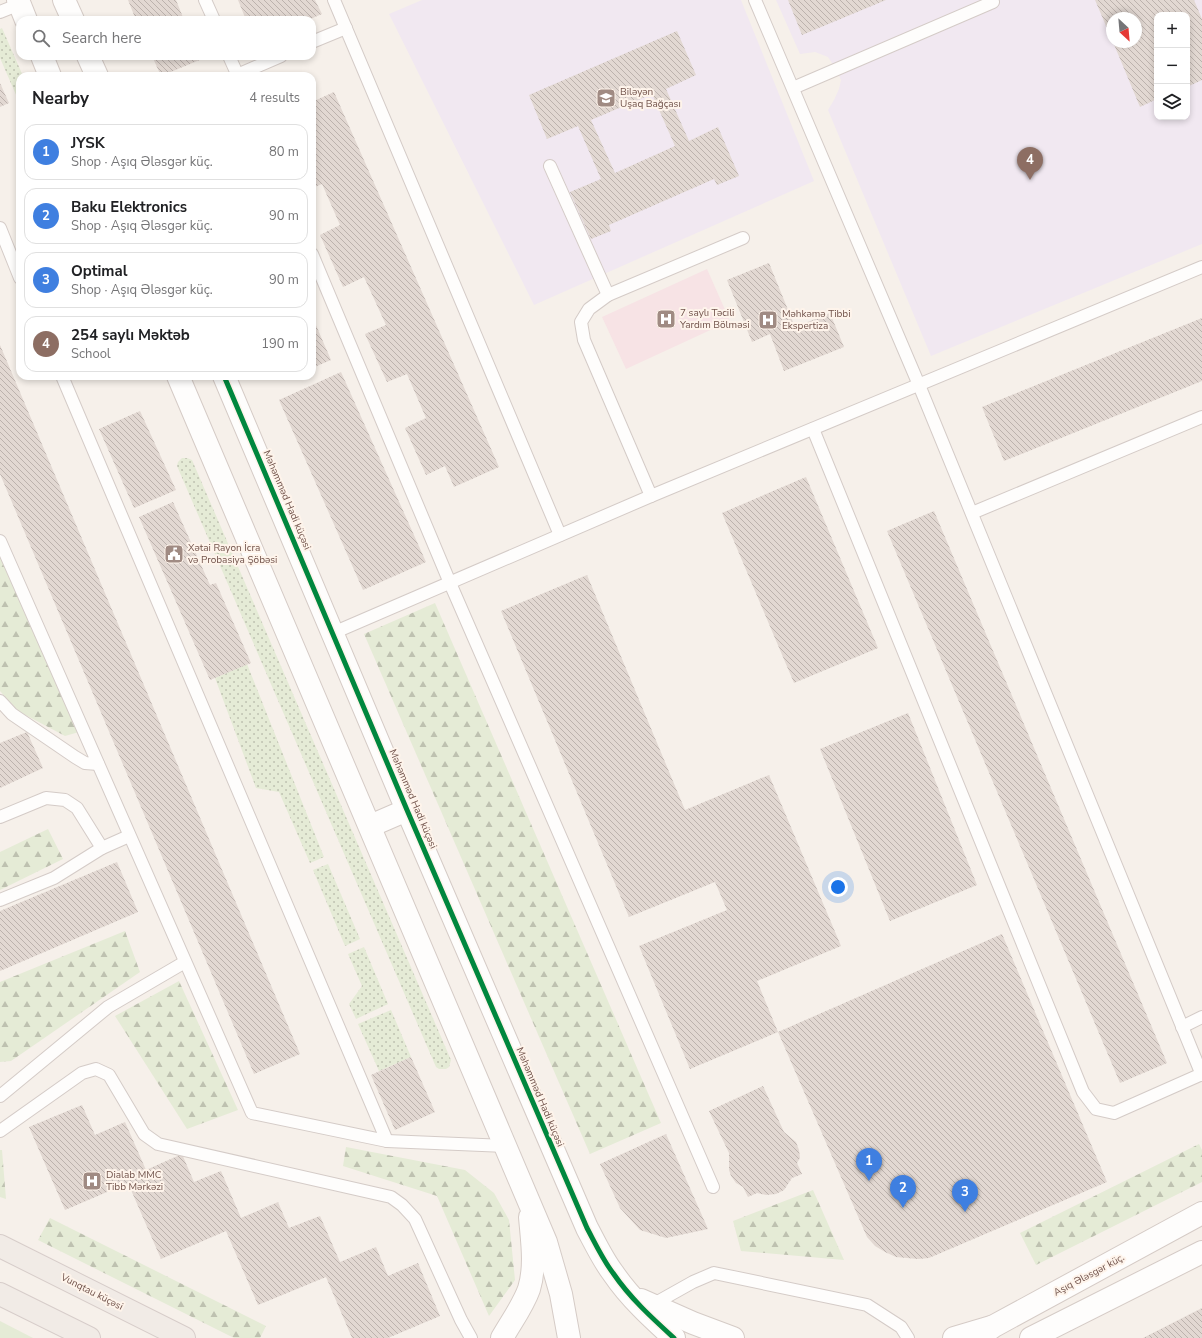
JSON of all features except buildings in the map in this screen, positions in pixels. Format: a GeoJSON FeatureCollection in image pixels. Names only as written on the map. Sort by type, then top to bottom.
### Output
{"type":"FeatureCollection","features":[{"type":"Feature","properties":{"kind":"main road","name":"Vunqtau küçəsi"},"geometry":{"type":"LineString","coordinates":[[0,1246],[184,1338]]}},
{"type":"Feature","properties":{"kind":"main road"},"geometry":{"type":"LineString","coordinates":[[0,1294],[89,1338]]}},
{"type":"Feature","properties":{"kind":"street"},"geometry":{"type":"LineString","coordinates":[[64,0],[71,16]]}},
{"type":"Feature","properties":{"kind":"street"},"geometry":{"type":"LineString","coordinates":[[44,60],[48,72]]}},
{"type":"Feature","properties":{"kind":"street"},"geometry":{"type":"LineString","coordinates":[[90,60],[95,72]]}},
{"type":"Feature","properties":{"kind":"street"},"geometry":{"type":"LineString","coordinates":[[180,380],[530,1202],[546,1242],[561,1294],[569,1338]]}},
{"type":"Feature","properties":{"kind":"street","name":"Məhəmməd Hadi küçəsi"},"geometry":{"type":"LineString","coordinates":[[226,380],[407,810],[587,1228],[612,1272],[630,1295],[674,1338]]}},
{"type":"Feature","properties":{"kind":"street"},"geometry":{"type":"LineString","coordinates":[[370,826],[407,810]]}},
{"type":"Feature","properties":{"kind":"street"},"geometry":{"type":"LineString","coordinates":[[502,1338],[525,1298],[529,1287],[533,1265],[530,1202]]}},
{"type":"Feature","properties":{"kind":"street","name":"Aşıq Ələsgər küç."},"geometry":{"type":"LineString","coordinates":[[954,1338],[986,1332],[1202,1214]]}},
{"type":"Feature","properties":{"kind":"street"},"geometry":{"type":"LineString","coordinates":[[1031,1338],[1202,1252]]}},
{"type":"Feature","properties":{"kind":"street"},"geometry":{"type":"LineString","coordinates":[[630,1295],[693,1323],[733,1338]]}},
{"type":"Feature","properties":{"kind":"lane"},"geometry":{"type":"LineString","coordinates":[[205,0],[212,16]]}},
{"type":"Feature","properties":{"kind":"lane"},"geometry":{"type":"LineString","coordinates":[[334,0],[560,535]]}},
{"type":"Feature","properties":{"kind":"lane"},"geometry":{"type":"LineString","coordinates":[[755,0],[919,385],[1202,1074],[1114,1113],[1096,1109],[1083,1092],[813,429]]}},
{"type":"Feature","properties":{"kind":"lane"},"geometry":{"type":"LineString","coordinates":[[793,88],[993,2]]}},
{"type":"Feature","properties":{"kind":"lane"},"geometry":{"type":"LineString","coordinates":[[0,12],[21,8]]}},
{"type":"Feature","properties":{"kind":"lane"},"geometry":{"type":"LineString","coordinates":[[316,40],[346,28]]}},
{"type":"Feature","properties":{"kind":"lane"},"geometry":{"type":"LineString","coordinates":[[231,60],[235,72]]}},
{"type":"Feature","properties":{"kind":"lane"},"geometry":{"type":"LineString","coordinates":[[246,72],[272,60]]}},
{"type":"Feature","properties":{"kind":"lane"},"geometry":{"type":"LineString","coordinates":[[550,166],[608,295]]}},
{"type":"Feature","properties":{"kind":"lane"},"geometry":{"type":"LineString","coordinates":[[0,228],[16,257]]}},
{"type":"Feature","properties":{"kind":"lane"},"geometry":{"type":"LineString","coordinates":[[651,496],[584,340],[581,322],[589,309],[608,295],[744,238]]}},
{"type":"Feature","properties":{"kind":"lane"},"geometry":{"type":"LineString","coordinates":[[316,264],[450,583],[713,1187]]}},
{"type":"Feature","properties":{"kind":"lane"},"geometry":{"type":"LineString","coordinates":[[333,633],[651,496],[1202,267]]}},
{"type":"Feature","properties":{"kind":"lane"},"geometry":{"type":"LineString","coordinates":[[64,380],[387,1140]]}},
{"type":"Feature","properties":{"kind":"lane"},"geometry":{"type":"LineString","coordinates":[[972,513],[1202,417]]}},
{"type":"Feature","properties":{"kind":"lane"},"geometry":{"type":"LineString","coordinates":[[0,541],[252,1113],[387,1140],[506,1146]]}},
{"type":"Feature","properties":{"kind":"lane"},"geometry":{"type":"LineString","coordinates":[[0,701],[12,714],[76,757],[86,763],[98,764]]}},
{"type":"Feature","properties":{"kind":"lane"},"geometry":{"type":"LineString","coordinates":[[0,817],[46,798],[65,800],[78,808],[102,848]]}},
{"type":"Feature","properties":{"kind":"lane"},"geometry":{"type":"LineString","coordinates":[[0,900],[54,878],[102,848],[129,836]]}},
{"type":"Feature","properties":{"kind":"lane"},"geometry":{"type":"LineString","coordinates":[[0,1096],[108,1007],[185,962]]}},
{"type":"Feature","properties":{"kind":"lane"},"geometry":{"type":"LineString","coordinates":[[1182,1027],[1202,1017]]}},
{"type":"Feature","properties":{"kind":"lane"},"geometry":{"type":"LineString","coordinates":[[0,1131],[82,1073],[96,1069],[108,1075],[144,1134],[158,1144],[391,1197],[402,1204],[415,1219],[471,1338]]}},
{"type":"Feature","properties":{"kind":"lane"},"geometry":{"type":"LineString","coordinates":[[652,1305],[693,1282],[714,1273],[867,1306],[902,1327],[908,1338]]}},
{"type":"Feature","properties":{"kind":"shaded area","name":"Biləyən Uşaq Bağçası"},"geometry":{"type":"Polygon","coordinates":[[[422,0],[741,0],[814,181],[534,305],[389,14],[422,0]]]}},
{"type":"Feature","properties":{"kind":"shaded area"},"geometry":{"type":"Polygon","coordinates":[[[776,0],[1202,0],[1202,244],[931,356],[828,110],[839,89],[841,80],[828,57],[815,52],[800,54],[776,0]]]}},
{"type":"Feature","properties":{"kind":"shaded area","name":"7 saylı Təcili Yardım Bölməsi"},"geometry":{"type":"Polygon","coordinates":[[[707,269],[730,321],[626,369],[602,317],[707,269]]]}},
{"type":"Feature","properties":{"kind":"green space"},"geometry":{"type":"Polygon","coordinates":[[[2,28],[21,72],[16,72],[16,95],[0,58],[0,29],[2,28]]]}},
{"type":"Feature","properties":{"kind":"green space"},"geometry":{"type":"Polygon","coordinates":[[[182,458],[192,460],[451,1060],[449,1067],[446,1069],[439,1069],[436,1067],[177,466],[178,462],[182,458]]]}},
{"type":"Feature","properties":{"kind":"green space"},"geometry":{"type":"Polygon","coordinates":[[[0,554],[79,732],[65,736],[18,711],[0,691],[0,554]]]}},
{"type":"Feature","properties":{"kind":"green space"},"geometry":{"type":"Polygon","coordinates":[[[435,603],[661,1123],[590,1154],[364,634],[435,603]]]}},
{"type":"Feature","properties":{"kind":"green space"},"geometry":{"type":"Polygon","coordinates":[[[247,664],[324,857],[310,863],[279,792],[256,788],[215,678],[247,664]]]}},
{"type":"Feature","properties":{"kind":"green space"},"geometry":{"type":"Polygon","coordinates":[[[48,829],[63,859],[0,890],[0,852],[48,829]]]}},
{"type":"Feature","properties":{"kind":"green space"},"geometry":{"type":"Polygon","coordinates":[[[328,864],[360,939],[345,946],[313,870],[328,864]]]}},
{"type":"Feature","properties":{"kind":"green space"},"geometry":{"type":"Polygon","coordinates":[[[125,931],[140,972],[11,1061],[0,1062],[0,982],[125,931]]]}},
{"type":"Feature","properties":{"kind":"green space"},"geometry":{"type":"Polygon","coordinates":[[[364,947],[388,1004],[356,1019],[349,1004],[362,986],[348,954],[364,947]]]}},
{"type":"Feature","properties":{"kind":"green space"},"geometry":{"type":"Polygon","coordinates":[[[179,981],[238,1110],[187,1129],[115,1016],[179,981]]]}},
{"type":"Feature","properties":{"kind":"green space"},"geometry":{"type":"Polygon","coordinates":[[[391,1010],[411,1057],[379,1071],[358,1024],[391,1010]]]}},
{"type":"Feature","properties":{"kind":"green space"},"geometry":{"type":"Polygon","coordinates":[[[1199,1144],[1202,1150],[1202,1182],[1036,1265],[1020,1233],[1199,1144]]]}},
{"type":"Feature","properties":{"kind":"green space"},"geometry":{"type":"Polygon","coordinates":[[[346,1147],[465,1170],[494,1193],[509,1220],[515,1280],[489,1316],[437,1196],[343,1166],[346,1147]]]}},
{"type":"Feature","properties":{"kind":"green space"},"geometry":{"type":"Polygon","coordinates":[[[0,1150],[2,1150],[6,1199],[0,1197],[0,1150]]]}},
{"type":"Feature","properties":{"kind":"green space"},"geometry":{"type":"Polygon","coordinates":[[[813,1190],[844,1260],[741,1251],[733,1221],[813,1190]]]}},
{"type":"Feature","properties":{"kind":"green space"},"geometry":{"type":"Polygon","coordinates":[[[50,1218],[266,1326],[260,1338],[234,1338],[38,1240],[50,1218]]]}},
{"type":"Feature","properties":{"kind":"green space"},"geometry":{"type":"Polygon","coordinates":[[[0,1321],[33,1338],[0,1338],[0,1321]]]}},
{"type":"Feature","properties":{"kind":"cycle path"},"geometry":{"type":"LineString","coordinates":[[226,380],[407,810],[587,1228],[606,1263],[627,1291],[674,1338]]}},
{"type":"Feature","properties":{"kind":"place","name":"Biləyən Uşaq Bağçası"},"geometry":{"type":"Point","coordinates":[606,98]}},
{"type":"Feature","properties":{"kind":"place","name":"254 saylı Məktəb"},"geometry":{"type":"Point","coordinates":[1030,180]}},
{"type":"Feature","properties":{"kind":"place","name":"7 saylı Təcili Yardım Bölməsi"},"geometry":{"type":"Point","coordinates":[666,319]}},
{"type":"Feature","properties":{"kind":"place","name":"Məhkəmə Tibbi Ekspertiza"},"geometry":{"type":"Point","coordinates":[768,320]}},
{"type":"Feature","properties":{"kind":"place","name":"Xətai Rayon İcra və Probasiya Şöbəsi"},"geometry":{"type":"Point","coordinates":[174,554]}},
{"type":"Feature","properties":{"kind":"place","name":"Dialab MMC Tibb Mərkəzi"},"geometry":{"type":"Point","coordinates":[92,1181]}},
{"type":"Feature","properties":{"kind":"place","name":"JYSK"},"geometry":{"type":"Point","coordinates":[869,1181]}},
{"type":"Feature","properties":{"kind":"place","name":"Baku Elektronics"},"geometry":{"type":"Point","coordinates":[903,1208]}},
{"type":"Feature","properties":{"kind":"place","name":"Optimal"},"geometry":{"type":"Point","coordinates":[965,1212]}}]}
